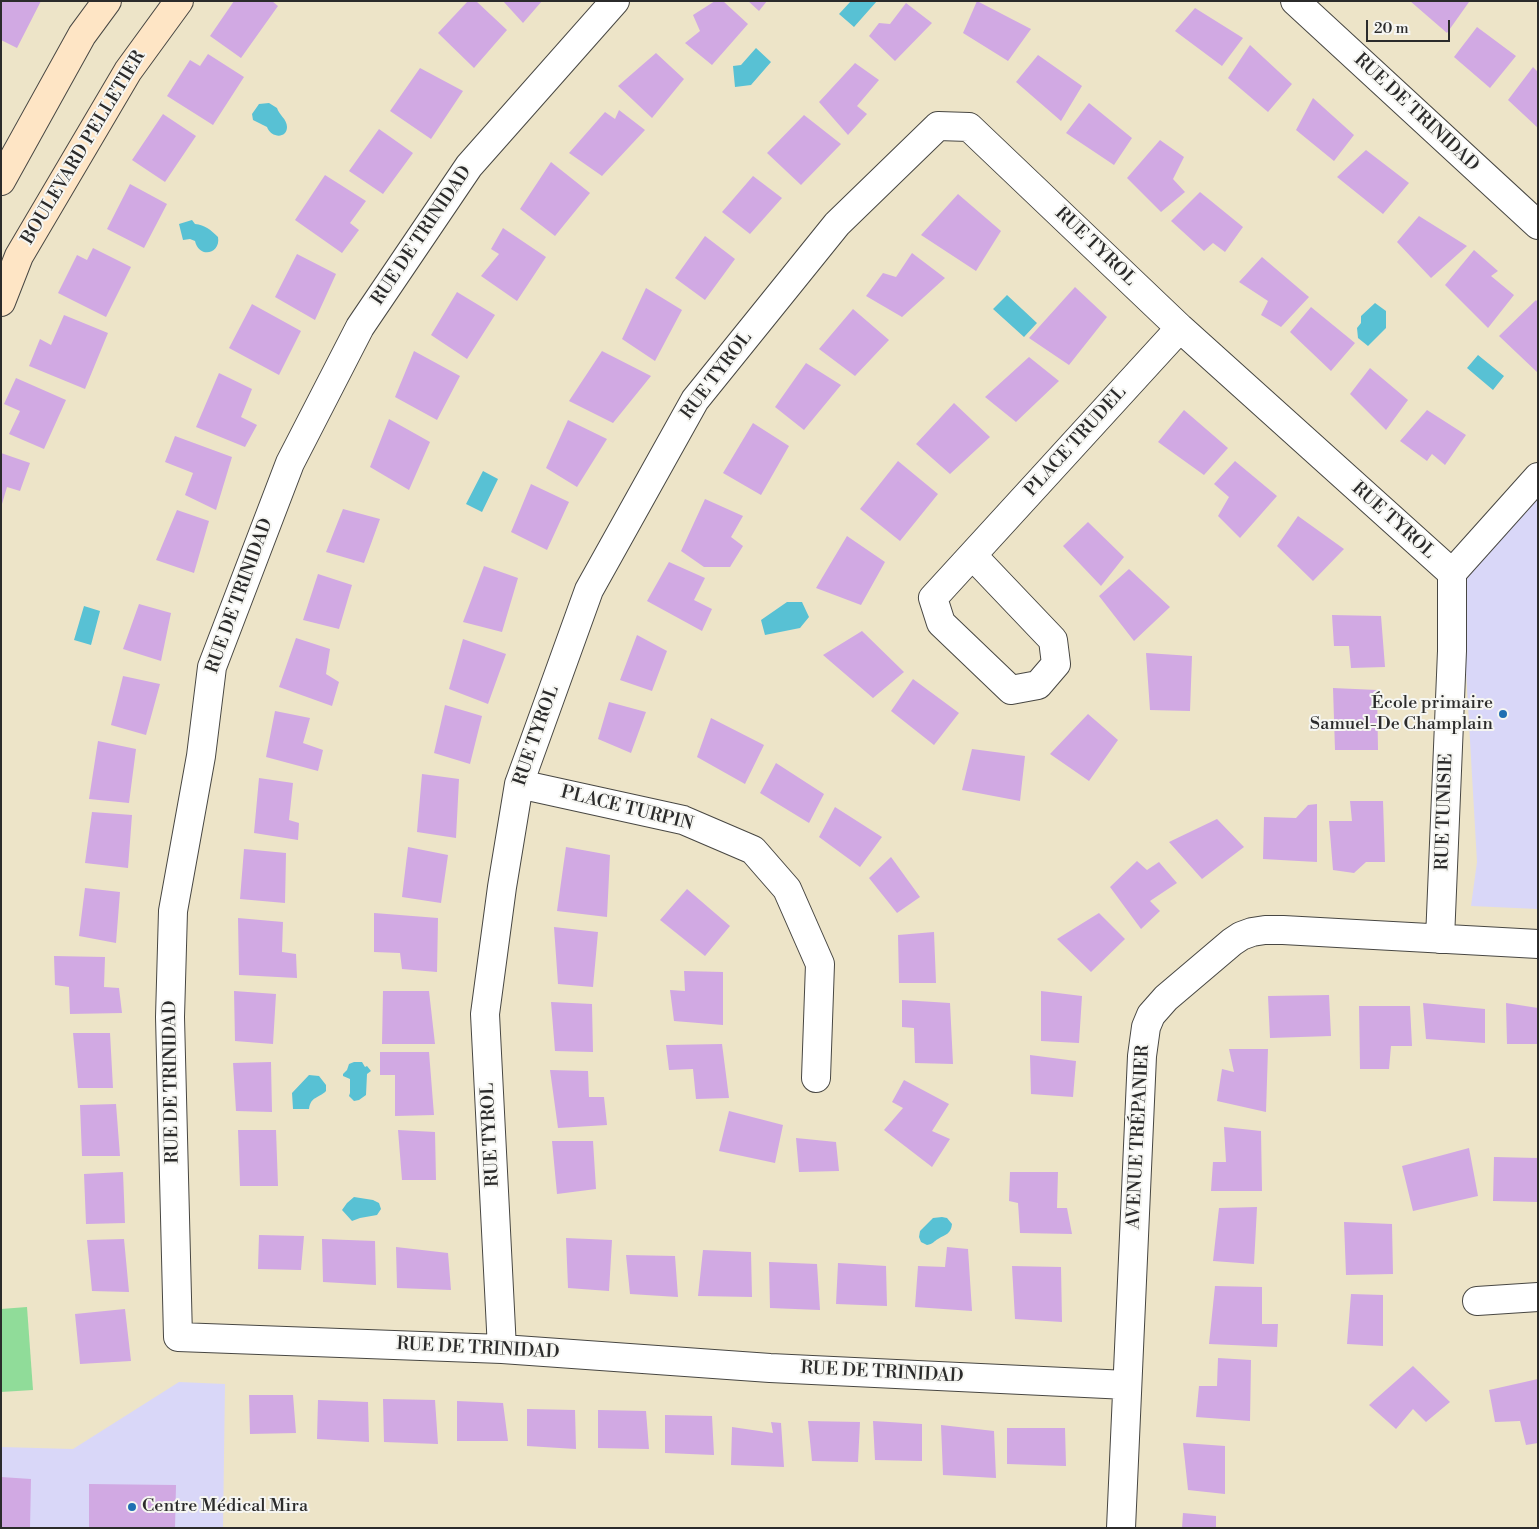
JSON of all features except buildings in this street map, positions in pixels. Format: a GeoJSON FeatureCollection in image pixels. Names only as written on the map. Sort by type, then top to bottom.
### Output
{"type":"FeatureCollection","features":[{"type":"Feature","properties":{"kind":"street"},"geometry":{"type":"LineString","coordinates":[[1,181],[82,35],[108,1]]}},
{"type":"Feature","properties":{"kind":"street","name":"BOULEVARD PELLETIER"},"geometry":{"type":"LineString","coordinates":[[1,302],[19,256],[123,79],[179,1]]}},
{"type":"Feature","properties":{"kind":"street","name":"RUE DE TRINIDAD"},"geometry":{"type":"LineString","coordinates":[[616,1],[468,166],[360,328],[290,463],[212,667],[201,756],[173,912],[170,1037],[178,1337],[502,1348],[770,1368],[1127,1384]]}},
{"type":"Feature","properties":{"kind":"street","name":"RUE DE TRINIDAD"},"geometry":{"type":"LineString","coordinates":[[1295,1],[1538,225]]}},
{"type":"Feature","properties":{"kind":"street","name":"RUE TYROL"},"geometry":{"type":"LineString","coordinates":[[502,1348],[485,1014],[502,886],[519,784],[590,590],[694,400],[837,224],[938,126],[969,127],[1180,328],[1452,573]]}},
{"type":"Feature","properties":{"kind":"street","name":"PLACE TRUDEL"},"geometry":{"type":"LineString","coordinates":[[972,556],[1053,640],[1056,664],[1038,685],[1011,690],[941,623],[933,598],[1180,328]]}},
{"type":"Feature","properties":{"kind":"street"},"geometry":{"type":"LineString","coordinates":[[1452,573],[1538,477]]}},
{"type":"Feature","properties":{"kind":"street","name":"RUE TUNISIE"},"geometry":{"type":"LineString","coordinates":[[1440,939],[1452,651],[1452,573]]}},
{"type":"Feature","properties":{"kind":"street","name":"PLACE TURPIN"},"geometry":{"type":"LineString","coordinates":[[519,784],[684,820],[753,850],[787,889],[820,964],[816,1078]]}},
{"type":"Feature","properties":{"kind":"street","name":"AVENUE TRÉPANIER"},"geometry":{"type":"LineString","coordinates":[[1121,1528],[1142,1056],[1146,1027],[1151,1015],[1166,998],[1232,942],[1252,932],[1283,930],[1538,944]]}},
{"type":"Feature","properties":{"kind":"street"},"geometry":{"type":"LineString","coordinates":[[1477,1301],[1538,1297]]}},
{"type":"Feature","properties":{"kind":"shaded area","name":"École primaire Samuel-De Champlain"},"geometry":{"type":"Polygon","coordinates":[[[1538,486],[1538,909],[1471,906],[1477,862],[1460,567],[1538,486]]]}},
{"type":"Feature","properties":{"kind":"shaded area"},"geometry":{"type":"Polygon","coordinates":[[[179,1382],[225,1384],[223,1528],[1,1528],[1,1447],[73,1449],[179,1382]]]}},
{"type":"Feature","properties":{"kind":"green space"},"geometry":{"type":"Polygon","coordinates":[[[27,1307],[33,1390],[1,1392],[1,1309],[27,1307]]]}},
{"type":"Feature","properties":{"kind":"water"},"geometry":{"type":"Polygon","coordinates":[[[851,1],[877,1],[854,27],[839,14],[851,1]]]}},
{"type":"Feature","properties":{"kind":"water"},"geometry":{"type":"Polygon","coordinates":[[[756,48],[771,62],[751,85],[735,87],[733,66],[741,65],[756,48]]]}},
{"type":"Feature","properties":{"kind":"water"},"geometry":{"type":"Polygon","coordinates":[[[269,103],[277,108],[286,122],[286,131],[282,135],[275,135],[267,127],[253,120],[252,114],[259,104],[269,103]]]}},
{"type":"Feature","properties":{"kind":"water"},"geometry":{"type":"Polygon","coordinates":[[[192,220],[195,224],[208,228],[218,237],[218,243],[213,250],[205,252],[197,247],[195,241],[190,239],[183,240],[179,224],[192,220]]]}},
{"type":"Feature","properties":{"kind":"water"},"geometry":{"type":"Polygon","coordinates":[[[1007,295],[1037,323],[1024,337],[993,309],[1007,295]]]}},
{"type":"Feature","properties":{"kind":"water"},"geometry":{"type":"Polygon","coordinates":[[[1375,303],[1386,311],[1386,328],[1368,346],[1358,338],[1357,328],[1361,323],[1361,316],[1375,303]]]}},
{"type":"Feature","properties":{"kind":"water"},"geometry":{"type":"Polygon","coordinates":[[[1478,355],[1504,376],[1493,390],[1467,368],[1478,355]]]}},
{"type":"Feature","properties":{"kind":"water"},"geometry":{"type":"Polygon","coordinates":[[[483,471],[498,479],[482,512],[466,504],[483,471]]]}},
{"type":"Feature","properties":{"kind":"water"},"geometry":{"type":"Polygon","coordinates":[[[787,602],[802,602],[809,617],[800,628],[765,635],[761,620],[787,602]]]}},
{"type":"Feature","properties":{"kind":"water"},"geometry":{"type":"Polygon","coordinates":[[[84,606],[100,611],[91,645],[74,640],[84,606]]]}},
{"type":"Feature","properties":{"kind":"water"},"geometry":{"type":"Polygon","coordinates":[[[362,1062],[371,1071],[367,1074],[366,1095],[354,1101],[349,1096],[350,1079],[343,1076],[343,1074],[349,1064],[362,1062]]]}},
{"type":"Feature","properties":{"kind":"water"},"geometry":{"type":"Polygon","coordinates":[[[309,1075],[319,1076],[326,1085],[326,1091],[311,1102],[309,1109],[293,1109],[292,1093],[309,1075]]]}},
{"type":"Feature","properties":{"kind":"water"},"geometry":{"type":"Polygon","coordinates":[[[354,1197],[373,1200],[379,1203],[381,1209],[377,1215],[352,1221],[342,1210],[354,1197]]]}},
{"type":"Feature","properties":{"kind":"water"},"geometry":{"type":"Polygon","coordinates":[[[933,1218],[947,1218],[952,1224],[949,1232],[929,1245],[921,1242],[919,1237],[920,1231],[933,1218]]]}},
{"type":"Feature","properties":{"kind":"place","name":"École primaire Samuel-De Champlain"},"geometry":{"type":"Point","coordinates":[1503,714]}},
{"type":"Feature","properties":{"kind":"place","name":"Centre Médical Mira"},"geometry":{"type":"Point","coordinates":[132,1507]}}]}
